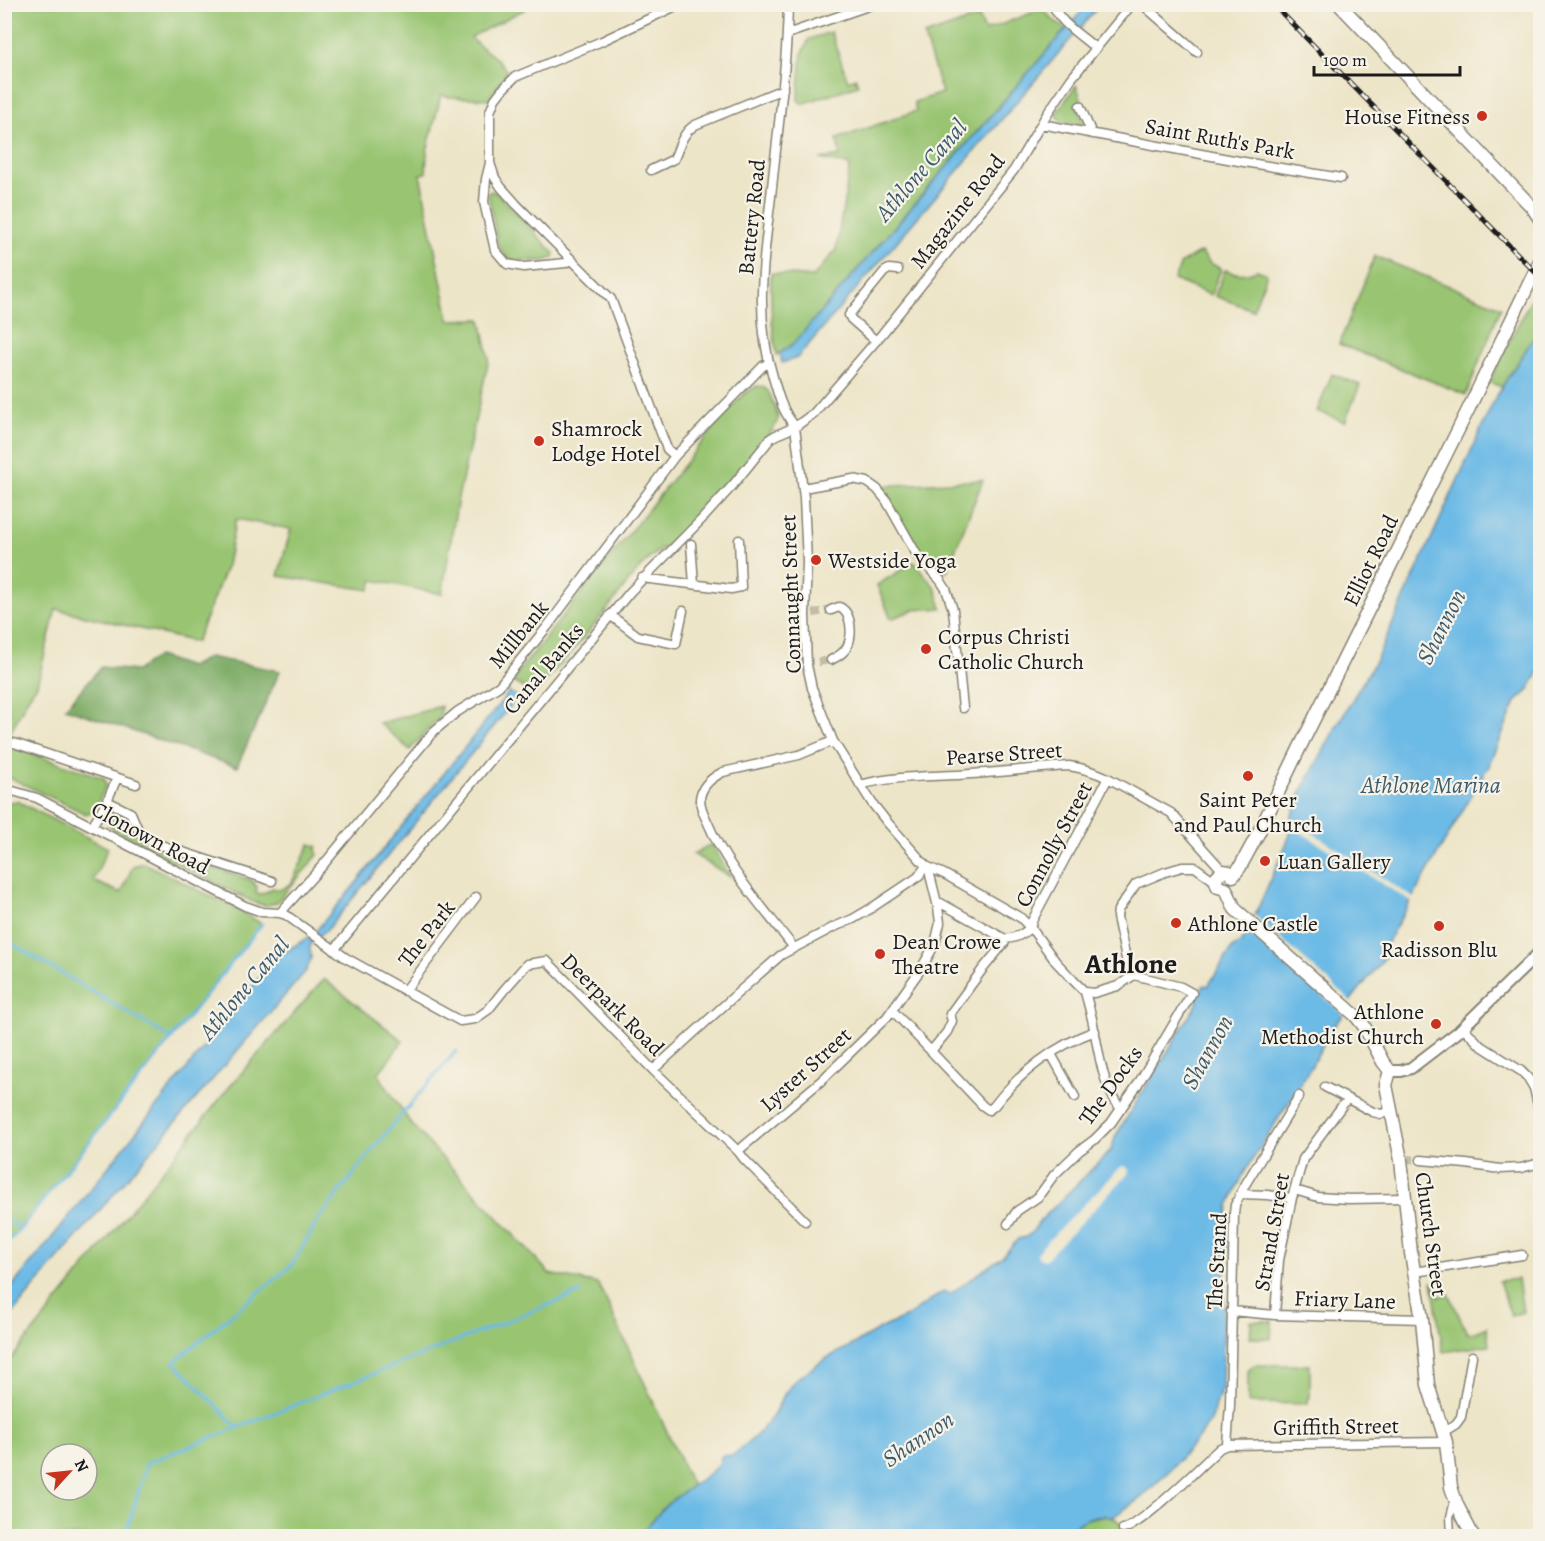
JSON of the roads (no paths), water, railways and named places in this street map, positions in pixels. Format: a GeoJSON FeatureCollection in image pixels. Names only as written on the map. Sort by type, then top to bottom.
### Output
{"type":"FeatureCollection","features":[{"type":"Feature","properties":{"kind":"main road"},"geometry":{"type":"LineString","coordinates":[[1339,4],[1532,207],[1540,219]]}},
{"type":"Feature","properties":{"kind":"main road","name":"Elliot Road"},"geometry":{"type":"LineString","coordinates":[[1224,880],[1240,867],[1259,832],[1540,261]]}},
{"type":"Feature","properties":{"kind":"main road"},"geometry":{"type":"LineString","coordinates":[[1224,880],[1236,909],[1356,1016],[1390,1071]]}},
{"type":"Feature","properties":{"kind":"main road","name":"Church Street"},"geometry":{"type":"LineString","coordinates":[[1390,1071],[1386,1085],[1403,1160],[1411,1253],[1422,1319],[1428,1385],[1444,1437],[1451,1487],[1457,1505],[1473,1536]]}},
{"type":"Feature","properties":{"kind":"street"},"geometry":{"type":"LineString","coordinates":[[571,259],[567,263],[524,267],[507,264],[495,250],[484,202],[490,163],[490,112],[495,99],[515,77],[602,41],[680,4]]}},
{"type":"Feature","properties":{"kind":"street","name":"Battery Road"},"geometry":{"type":"LineString","coordinates":[[788,4],[783,89],[762,285],[764,338],[769,366],[785,414],[795,427]]}},
{"type":"Feature","properties":{"kind":"street"},"geometry":{"type":"LineString","coordinates":[[788,34],[874,4]]}},
{"type":"Feature","properties":{"kind":"street"},"geometry":{"type":"LineString","coordinates":[[1053,4],[1064,23],[1095,48]]}},
{"type":"Feature","properties":{"kind":"street","name":"Magazine Road"},"geometry":{"type":"LineString","coordinates":[[795,427],[814,413],[876,341],[1014,170],[1071,79],[1132,4]]}},
{"type":"Feature","properties":{"kind":"street"},"geometry":{"type":"LineString","coordinates":[[1142,4],[1197,52]]}},
{"type":"Feature","properties":{"kind":"street"},"geometry":{"type":"LineString","coordinates":[[651,170],[674,159],[687,132],[695,125],[783,89]]}},
{"type":"Feature","properties":{"kind":"street"},"geometry":{"type":"LineString","coordinates":[[1080,106],[1092,134]]}},
{"type":"Feature","properties":{"kind":"street","name":"Saint Ruth's Park"},"geometry":{"type":"LineString","coordinates":[[1041,124],[1341,178]]}},
{"type":"Feature","properties":{"kind":"street"},"geometry":{"type":"LineString","coordinates":[[490,163],[501,187],[611,299],[667,449],[675,456]]}},
{"type":"Feature","properties":{"kind":"street"},"geometry":{"type":"LineString","coordinates":[[876,341],[849,315],[884,272],[889,269],[898,270]]}},
{"type":"Feature","properties":{"kind":"street","name":"Millbank"},"geometry":{"type":"LineString","coordinates":[[280,913],[324,864],[434,731],[457,712],[499,686],[542,634],[675,456],[763,366],[769,366]]}},
{"type":"Feature","properties":{"kind":"street","name":"Connaught Street"},"geometry":{"type":"LineString","coordinates":[[795,427],[804,498],[809,614],[807,662],[812,688],[833,741],[860,785],[887,822],[928,867]]}},
{"type":"Feature","properties":{"kind":"street","name":"Canal Banks"},"geometry":{"type":"LineString","coordinates":[[334,950],[642,578],[704,517],[771,438],[795,427]]}},
{"type":"Feature","properties":{"kind":"street"},"geometry":{"type":"LineString","coordinates":[[803,488],[857,479],[870,484],[886,500],[917,555],[940,580],[949,597],[953,610],[963,708]]}},
{"type":"Feature","properties":{"kind":"street"},"geometry":{"type":"LineString","coordinates":[[642,578],[731,589],[741,586],[739,540]]}},
{"type":"Feature","properties":{"kind":"street"},"geometry":{"type":"LineString","coordinates":[[691,544],[694,584]]}},
{"type":"Feature","properties":{"kind":"street"},"geometry":{"type":"LineString","coordinates":[[831,609],[839,607],[845,610],[850,631],[845,651],[831,660]]}},
{"type":"Feature","properties":{"kind":"street"},"geometry":{"type":"LineString","coordinates":[[610,615],[638,636],[676,644],[683,611]]}},
{"type":"Feature","properties":{"kind":"street"},"geometry":{"type":"LineString","coordinates":[[807,662],[818,662]]}},
{"type":"Feature","properties":{"kind":"street"},"geometry":{"type":"LineString","coordinates":[[794,948],[736,873],[717,842],[700,799],[702,791],[710,781],[723,771],[799,754],[833,741]]}},
{"type":"Feature","properties":{"kind":"street"},"geometry":{"type":"LineString","coordinates":[[14,743],[136,784]]}},
{"type":"Feature","properties":{"kind":"street","name":"Pearse Street"},"geometry":{"type":"LineString","coordinates":[[860,785],[875,780],[897,778],[1069,766],[1087,769],[1167,810],[1181,824],[1224,880]]}},
{"type":"Feature","properties":{"kind":"street"},"geometry":{"type":"LineString","coordinates":[[92,826],[117,778]]}},
{"type":"Feature","properties":{"kind":"street","name":"Connolly Street"},"geometry":{"type":"LineString","coordinates":[[1030,928],[1108,778]]}},
{"type":"Feature","properties":{"kind":"street","name":"Clonown Road"},"geometry":{"type":"LineString","coordinates":[[4,792],[13,791],[37,798],[245,906],[264,913],[280,913]]}},
{"type":"Feature","properties":{"kind":"street"},"geometry":{"type":"LineString","coordinates":[[107,801],[131,813],[140,832],[154,842],[272,881]]}},
{"type":"Feature","properties":{"kind":"street"},"geometry":{"type":"LineString","coordinates":[[1085,992],[1094,993],[1118,986],[1130,976],[1118,910],[1136,884],[1165,872],[1190,866],[1224,880]]}},
{"type":"Feature","properties":{"kind":"street"},"geometry":{"type":"LineString","coordinates":[[654,1070],[781,955],[870,909],[918,877],[928,867],[1015,915],[1030,928],[1056,962],[1085,992],[1102,1071],[1110,1092],[1121,1109]]}},
{"type":"Feature","properties":{"kind":"street","name":"Lyster Street"},"geometry":{"type":"LineString","coordinates":[[738,1151],[822,1080],[892,1010],[921,969],[935,944],[940,923],[928,867]]}},
{"type":"Feature","properties":{"kind":"street","name":"The Park"},"geometry":{"type":"LineString","coordinates":[[405,991],[476,897]]}},
{"type":"Feature","properties":{"kind":"street"},"geometry":{"type":"LineString","coordinates":[[937,901],[1005,939],[1014,938],[1030,928]]}},
{"type":"Feature","properties":{"kind":"street","name":"Deerpark Road"},"geometry":{"type":"LineString","coordinates":[[280,913],[290,917],[346,958],[460,1021],[475,1019],[488,1010],[527,964],[548,961],[805,1221]]}},
{"type":"Feature","properties":{"kind":"street"},"geometry":{"type":"LineString","coordinates":[[931,1051],[947,1032],[952,1021],[950,1014],[1005,939]]}},
{"type":"Feature","properties":{"kind":"street"},"geometry":{"type":"LineString","coordinates":[[1390,1071],[1412,1068],[1464,1028],[1540,952]]}},
{"type":"Feature","properties":{"kind":"street","name":"The Docks"},"geometry":{"type":"LineString","coordinates":[[1008,1224],[1017,1211],[1038,1197],[1054,1175],[1111,1123],[1138,1084],[1192,993],[1187,989],[1170,984],[1130,976]]}},
{"type":"Feature","properties":{"kind":"street"},"geometry":{"type":"LineString","coordinates":[[892,1010],[989,1110],[1029,1069],[1085,1034],[1095,1031]]}},
{"type":"Feature","properties":{"kind":"street"},"geometry":{"type":"LineString","coordinates":[[1464,1028],[1480,1045],[1521,1071],[1528,1078],[1534,1088],[1540,1114]]}},
{"type":"Feature","properties":{"kind":"street"},"geometry":{"type":"LineString","coordinates":[[1051,1054],[1075,1097]]}},
{"type":"Feature","properties":{"kind":"street"},"geometry":{"type":"LineString","coordinates":[[1325,1087],[1373,1112],[1381,1114],[1391,1111]]}},
{"type":"Feature","properties":{"kind":"street","name":"The Strand"},"geometry":{"type":"LineString","coordinates":[[1227,1445],[1235,1205],[1299,1096]]}},
{"type":"Feature","properties":{"kind":"street","name":"Strand Street"},"geometry":{"type":"LineString","coordinates":[[1275,1315],[1280,1260],[1294,1194],[1305,1156],[1347,1099]]}},
{"type":"Feature","properties":{"kind":"street"},"geometry":{"type":"LineString","coordinates":[[1421,1160],[1500,1169],[1521,1168],[1540,1163]]}},
{"type":"Feature","properties":{"kind":"street"},"geometry":{"type":"LineString","coordinates":[[1240,1194],[1405,1198]]}},
{"type":"Feature","properties":{"kind":"street"},"geometry":{"type":"LineString","coordinates":[[1415,1272],[1521,1255]]}},
{"type":"Feature","properties":{"kind":"street","name":"Friary Lane"},"geometry":{"type":"LineString","coordinates":[[1232,1311],[1275,1315],[1422,1319]]}},
{"type":"Feature","properties":{"kind":"street"},"geometry":{"type":"LineString","coordinates":[[1444,1437],[1461,1417],[1472,1356]]}},
{"type":"Feature","properties":{"kind":"street","name":"Griffith Street"},"geometry":{"type":"LineString","coordinates":[[1227,1445],[1444,1437]]}},
{"type":"Feature","properties":{"kind":"street"},"geometry":{"type":"LineString","coordinates":[[1123,1529],[1127,1529],[1145,1516],[1220,1448],[1227,1445]]}},
{"type":"Feature","properties":{"kind":"street"},"geometry":{"type":"LineString","coordinates":[[1451,1536],[1450,1517],[1455,1496]]}},
{"type":"Feature","properties":{"kind":"water"},"geometry":{"type":"Polygon","coordinates":[[[1087,5],[1100,5],[797,358],[782,363],[780,353],[793,344],[1087,5]]]}},
{"type":"Feature","properties":{"kind":"water"},"geometry":{"type":"Polygon","coordinates":[[[1540,328],[1540,670],[1528,691],[1516,702],[1489,768],[1382,951],[1386,956],[1332,1028],[1311,1067],[1244,1173],[1229,1205],[1224,1242],[1228,1242],[1228,1257],[1225,1257],[1222,1388],[1210,1421],[1201,1435],[1141,1498],[1113,1517],[1106,1515],[1091,1517],[1060,1536],[639,1536],[666,1505],[712,1471],[720,1463],[723,1455],[732,1456],[756,1436],[773,1416],[785,1393],[796,1379],[827,1358],[885,1326],[905,1318],[944,1291],[950,1294],[1003,1256],[1018,1239],[1026,1237],[1033,1231],[1040,1221],[1111,1150],[1116,1135],[1198,1002],[1195,999],[1204,985],[1208,986],[1233,947],[1242,942],[1291,833],[1287,830],[1298,798],[1336,727],[1376,660],[1496,396],[1540,328]]]}},
{"type":"Feature","properties":{"kind":"water"},"geometry":{"type":"Polygon","coordinates":[[[509,692],[518,697],[327,930],[319,936],[314,933],[353,887],[509,692]]]}},
{"type":"Feature","properties":{"kind":"water"},"geometry":{"type":"Polygon","coordinates":[[[307,938],[312,941],[311,959],[306,971],[5,1323],[5,1295],[275,958],[307,938]]]}},
{"type":"Feature","properties":{"kind":"waterway","name":"Athlone Canal"},"geometry":{"type":"LineString","coordinates":[[21,1228],[262,924]]}},
{"type":"Feature","properties":{"kind":"waterway"},"geometry":{"type":"LineString","coordinates":[[4,939],[172,1039]]}},
{"type":"Feature","properties":{"kind":"waterway"},"geometry":{"type":"LineString","coordinates":[[237,1427],[174,1362],[292,1265],[318,1220],[381,1139],[456,1051]]}},
{"type":"Feature","properties":{"kind":"waterway"},"geometry":{"type":"LineString","coordinates":[[4,1219],[21,1228],[4,1247]]}},
{"type":"Feature","properties":{"kind":"waterway"},"geometry":{"type":"LineString","coordinates":[[125,1536],[147,1463],[581,1292]]}},
{"type":"Feature","properties":{"kind":"tunnel"},"geometry":{"type":"LineString","coordinates":[[813,613],[831,610]]}},
{"type":"Feature","properties":{"kind":"tunnel"},"geometry":{"type":"LineString","coordinates":[[818,662],[831,660]]}},
{"type":"Feature","properties":{"kind":"tunnel"},"geometry":{"type":"LineString","coordinates":[[1406,1159],[1421,1160]]}},
{"type":"Feature","properties":{"kind":"railway"},"geometry":{"type":"LineString","coordinates":[[1273,4],[1540,277]]}},
{"type":"Feature","properties":{"kind":"place","name":"House Fitness"},"geometry":{"type":"Point","coordinates":[1482,116]}},
{"type":"Feature","properties":{"kind":"place","name":"Shamrock Lodge Hotel"},"geometry":{"type":"Point","coordinates":[539,441]}},
{"type":"Feature","properties":{"kind":"place","name":"Westside Yoga"},"geometry":{"type":"Point","coordinates":[816,560]}},
{"type":"Feature","properties":{"kind":"place","name":"Corpus Christi Catholic Church"},"geometry":{"type":"Point","coordinates":[926,649]}},
{"type":"Feature","properties":{"kind":"place","name":"Saint Peter and Paul Church"},"geometry":{"type":"Point","coordinates":[1248,776]}},
{"type":"Feature","properties":{"kind":"place","name":"Luan Gallery"},"geometry":{"type":"Point","coordinates":[1265,861]}},
{"type":"Feature","properties":{"kind":"place","name":"Athlone Castle"},"geometry":{"type":"Point","coordinates":[1176,923]}},
{"type":"Feature","properties":{"kind":"place","name":"Radisson Blu"},"geometry":{"type":"Point","coordinates":[1439,926]}},
{"type":"Feature","properties":{"kind":"place","name":"Dean Crowe Theatre"},"geometry":{"type":"Point","coordinates":[880,954]}},
{"type":"Feature","properties":{"kind":"place","name":"Athlone Methodist Church"},"geometry":{"type":"Point","coordinates":[1436,1024]}},
{"type":"Feature","properties":{"kind":"district","name":"Athlone"},"geometry":{"type":"Point","coordinates":[1131,963]}},
{"type":"Feature","properties":{"kind":"water label","name":"Shannon"},"geometry":{"type":"Point","coordinates":[1441,627]}},
{"type":"Feature","properties":{"kind":"water label","name":"Athlone Marina"},"geometry":{"type":"Point","coordinates":[1431,785]}},
{"type":"Feature","properties":{"kind":"water label","name":"Shannon"},"geometry":{"type":"Point","coordinates":[1207,1052]}},
{"type":"Feature","properties":{"kind":"water label","name":"Shannon"},"geometry":{"type":"Point","coordinates":[918,1439]}}]}
